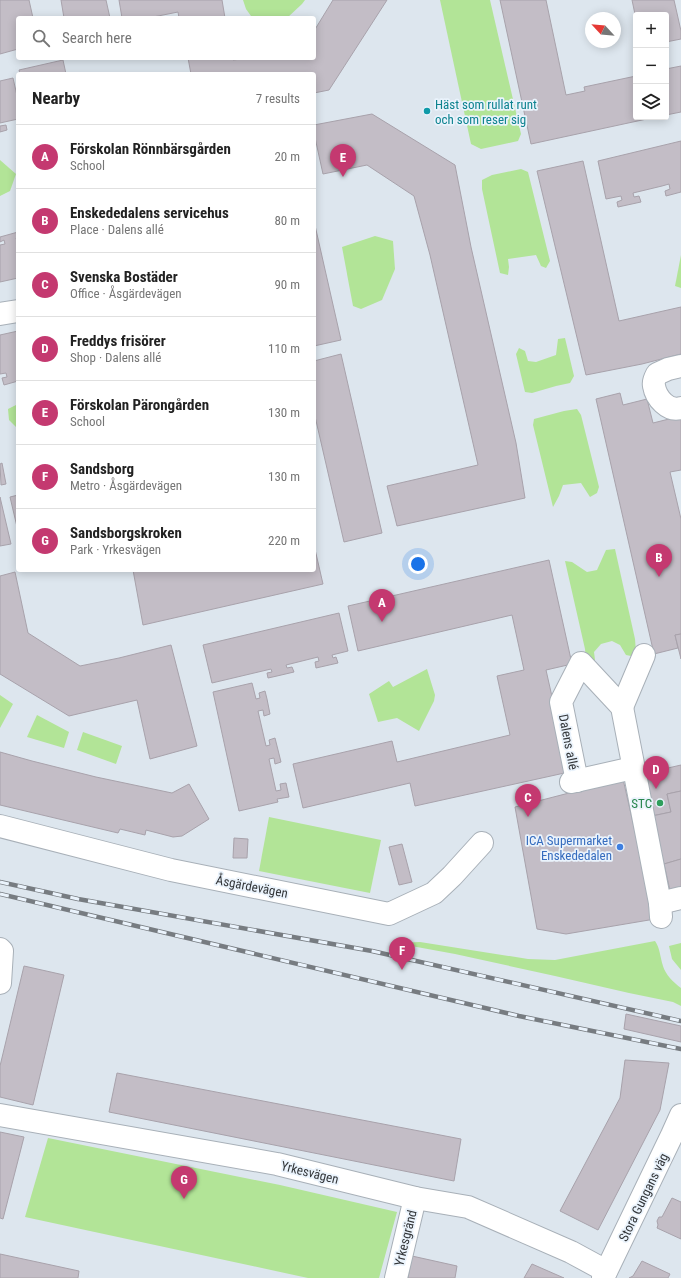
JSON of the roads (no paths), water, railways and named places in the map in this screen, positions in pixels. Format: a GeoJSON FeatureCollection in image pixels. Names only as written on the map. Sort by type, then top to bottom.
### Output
{"type":"FeatureCollection","features":[{"type":"Feature","properties":{"kind":"street"},"geometry":{"type":"LineString","coordinates":[[0,314],[16,310]]}},
{"type":"Feature","properties":{"kind":"street"},"geometry":{"type":"LineString","coordinates":[[681,366],[668,369],[657,374],[653,385],[657,395],[665,406],[678,409],[681,408]]}},
{"type":"Feature","properties":{"kind":"street"},"geometry":{"type":"LineString","coordinates":[[644,655],[622,707],[660,910],[681,898]]}},
{"type":"Feature","properties":{"kind":"street","name":"Dalens allé"},"geometry":{"type":"LineString","coordinates":[[622,707],[581,663],[561,702],[574,781],[633,768]]}},
{"type":"Feature","properties":{"kind":"street","name":"Åsgärdevägen"},"geometry":{"type":"LineString","coordinates":[[0,826],[170,870],[389,914],[434,893],[452,876],[482,843]]}},
{"type":"Feature","properties":{"kind":"street"},"geometry":{"type":"LineString","coordinates":[[0,983],[1,950]]}},
{"type":"Feature","properties":{"kind":"street","name":"Yrkesvägen"},"geometry":{"type":"LineString","coordinates":[[0,1115],[278,1164],[415,1198],[468,1206],[571,1252],[605,1274]]}},
{"type":"Feature","properties":{"kind":"street","name":"Stora Gungans väg"},"geometry":{"type":"LineString","coordinates":[[605,1274],[681,1115]]}},
{"type":"Feature","properties":{"kind":"street","name":"Yrkesgränd"},"geometry":{"type":"LineString","coordinates":[[396,1278],[415,1198]]}},
{"type":"Feature","properties":{"kind":"railway"},"geometry":{"type":"LineString","coordinates":[[0,882],[78,899],[372,951],[681,1021]]}},
{"type":"Feature","properties":{"kind":"railway"},"geometry":{"type":"LineString","coordinates":[[0,894],[519,1016],[681,1049]]}},
{"type":"Feature","properties":{"kind":"place","name":"Häst som rullat runt och som reser sig"},"geometry":{"type":"Point","coordinates":[427,111]}},
{"type":"Feature","properties":{"kind":"place","name":"Förskolan Pärongården"},"geometry":{"type":"Point","coordinates":[343,177]}},
{"type":"Feature","properties":{"kind":"place","name":"Enskededalens servicehus"},"geometry":{"type":"Point","coordinates":[659,577]}},
{"type":"Feature","properties":{"kind":"place","name":"Förskolan Rönnbärsgården"},"geometry":{"type":"Point","coordinates":[382,622]}},
{"type":"Feature","properties":{"kind":"place","name":"Freddys frisörer"},"geometry":{"type":"Point","coordinates":[656,789]}},
{"type":"Feature","properties":{"kind":"place","name":"STC"},"geometry":{"type":"Point","coordinates":[660,803]}},
{"type":"Feature","properties":{"kind":"place","name":"Svenska Bostäder"},"geometry":{"type":"Point","coordinates":[528,817]}},
{"type":"Feature","properties":{"kind":"place","name":"ICA Supermarket Enskededalen"},"geometry":{"type":"Point","coordinates":[620,847]}},
{"type":"Feature","properties":{"kind":"place","name":"Sandsborg"},"geometry":{"type":"Point","coordinates":[402,970]}},
{"type":"Feature","properties":{"kind":"place","name":"Sandsborgskroken"},"geometry":{"type":"Point","coordinates":[184,1199]}}]}
